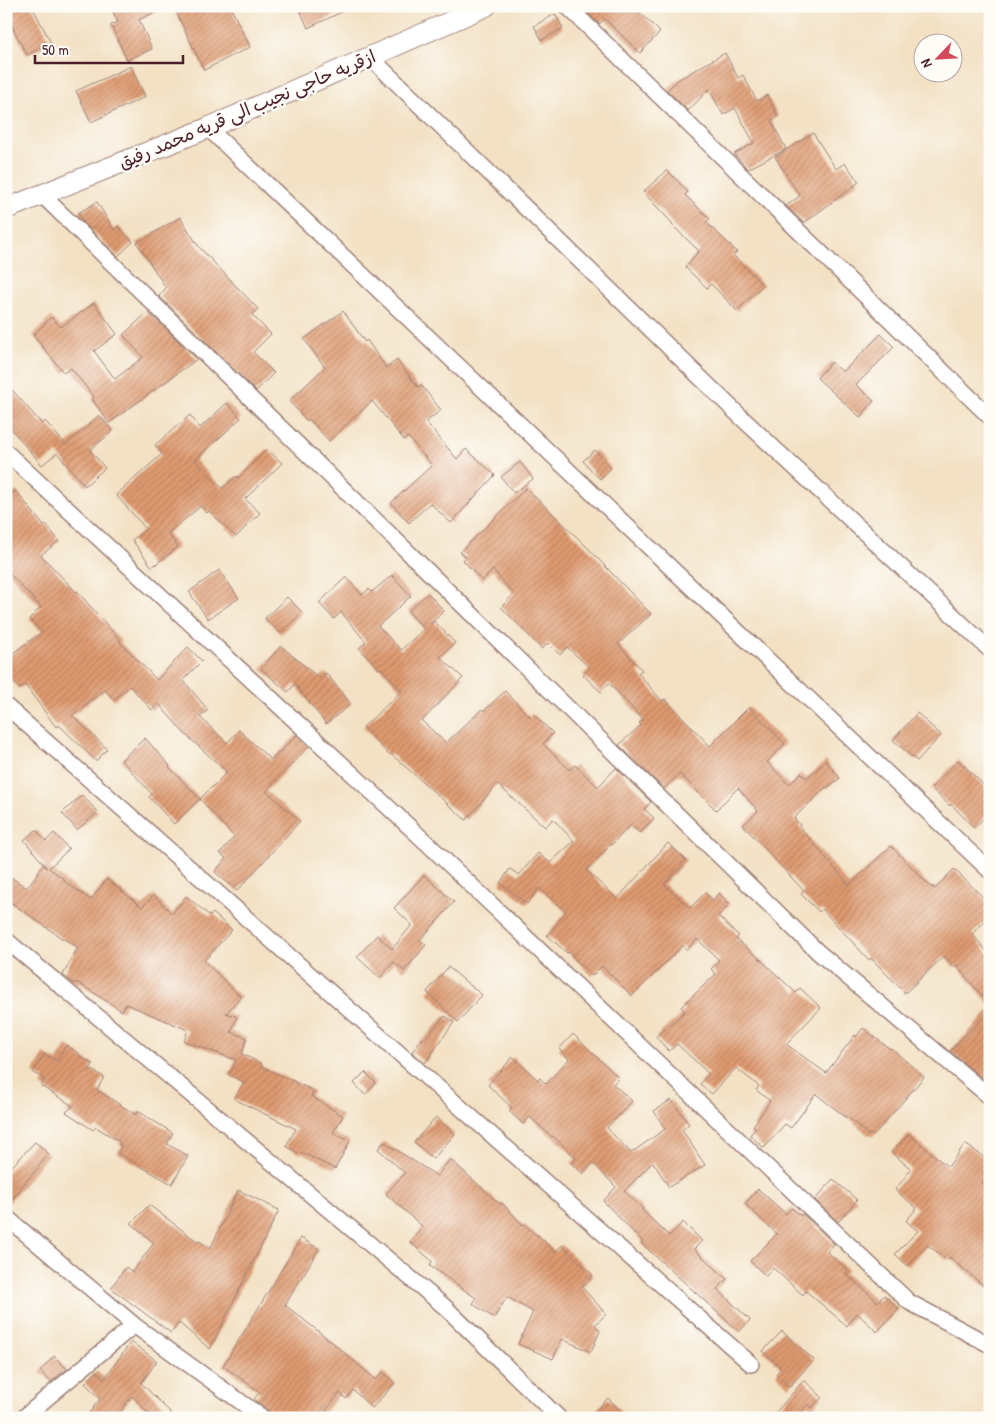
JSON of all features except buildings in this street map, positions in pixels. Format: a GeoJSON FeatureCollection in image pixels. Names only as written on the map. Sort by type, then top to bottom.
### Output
{"type":"FeatureCollection","features":[{"type":"Feature","properties":{"kind":"street","name":"ازقریه حاجی نجیب الی قریه محمد رفیق"},"geometry":{"type":"LineString","coordinates":[[6,209],[208,128],[486,6]]}},
{"type":"Feature","properties":{"kind":"street"},"geometry":{"type":"LineString","coordinates":[[567,6],[990,417]]}},
{"type":"Feature","properties":{"kind":"street"},"geometry":{"type":"LineString","coordinates":[[369,56],[744,420],[990,650]]}},
{"type":"Feature","properties":{"kind":"street"},"geometry":{"type":"LineString","coordinates":[[208,128],[990,871]]}},
{"type":"Feature","properties":{"kind":"street"},"geometry":{"type":"LineString","coordinates":[[41,194],[818,952],[990,1097]]}},
{"type":"Feature","properties":{"kind":"street"},"geometry":{"type":"LineString","coordinates":[[6,452],[430,846],[909,1302],[990,1345]]}},
{"type":"Feature","properties":{"kind":"street"},"geometry":{"type":"LineString","coordinates":[[6,706],[751,1364]]}},
{"type":"Feature","properties":{"kind":"street"},"geometry":{"type":"LineString","coordinates":[[6,940],[445,1307],[560,1418]]}},
{"type":"Feature","properties":{"kind":"street"},"geometry":{"type":"LineString","coordinates":[[6,1217],[134,1325],[263,1418]]}},
{"type":"Feature","properties":{"kind":"street"},"geometry":{"type":"LineString","coordinates":[[23,1418],[134,1325]]}}]}
